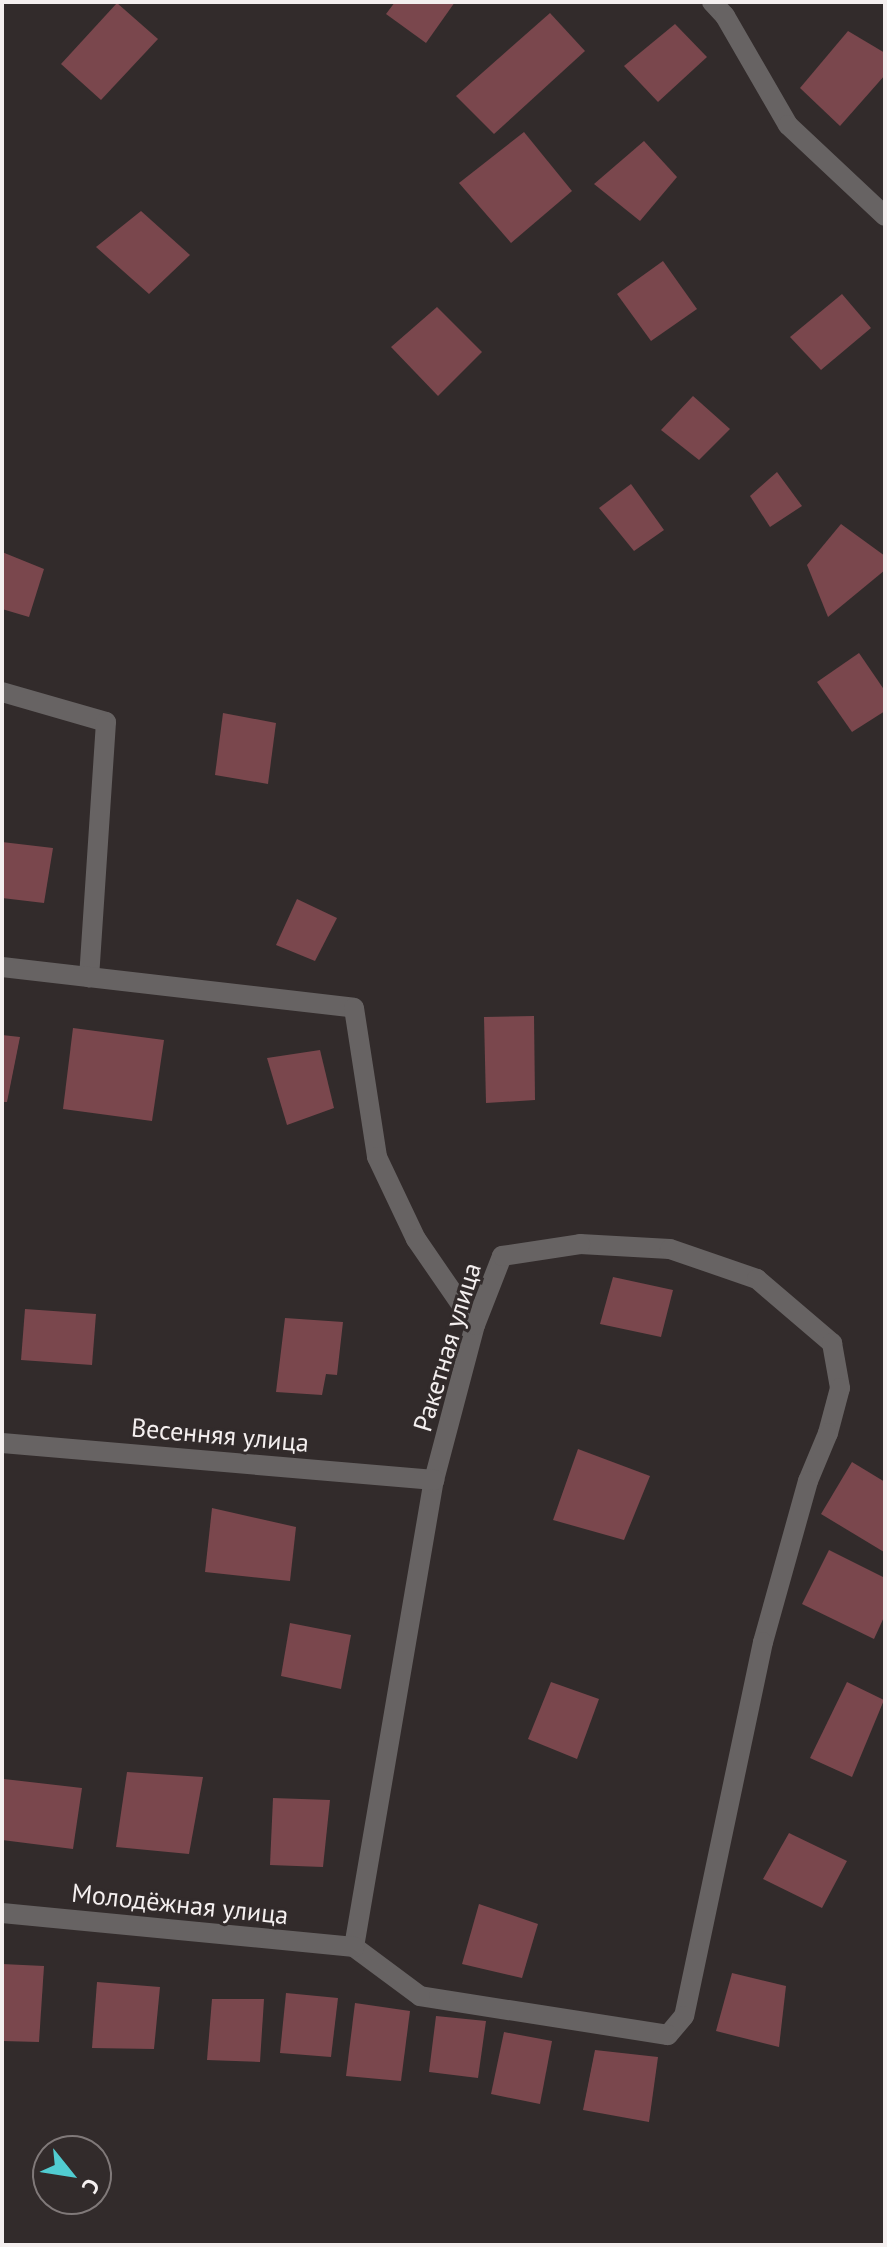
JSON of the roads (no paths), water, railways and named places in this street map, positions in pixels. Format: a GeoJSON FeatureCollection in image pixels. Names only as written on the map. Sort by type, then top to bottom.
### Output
{"type":"FeatureCollection","features":[{"type":"Feature","properties":{"kind":"street"},"geometry":{"type":"LineString","coordinates":[[712,2],[725,16],[788,125],[885,216]]}},
{"type":"Feature","properties":{"kind":"street"},"geometry":{"type":"LineString","coordinates":[[2,692],[106,722],[89,977]]}},
{"type":"Feature","properties":{"kind":"street"},"geometry":{"type":"LineString","coordinates":[[2,967],[354,1008],[377,1157],[416,1239],[475,1325]]}},
{"type":"Feature","properties":{"kind":"street","name":"Ракетная улица"},"geometry":{"type":"LineString","coordinates":[[580,1244],[670,1249],[757,1279],[832,1343],[840,1388],[828,1433],[808,1481],[763,1642],[684,2016],[668,2035],[420,1996],[354,1947],[434,1480],[475,1325],[502,1256],[580,1244]]}},
{"type":"Feature","properties":{"kind":"street","name":"Весенняя улица"},"geometry":{"type":"LineString","coordinates":[[2,1443],[434,1480]]}},
{"type":"Feature","properties":{"kind":"street","name":"Молодёжная улица"},"geometry":{"type":"LineString","coordinates":[[2,1913],[354,1947]]}}]}
